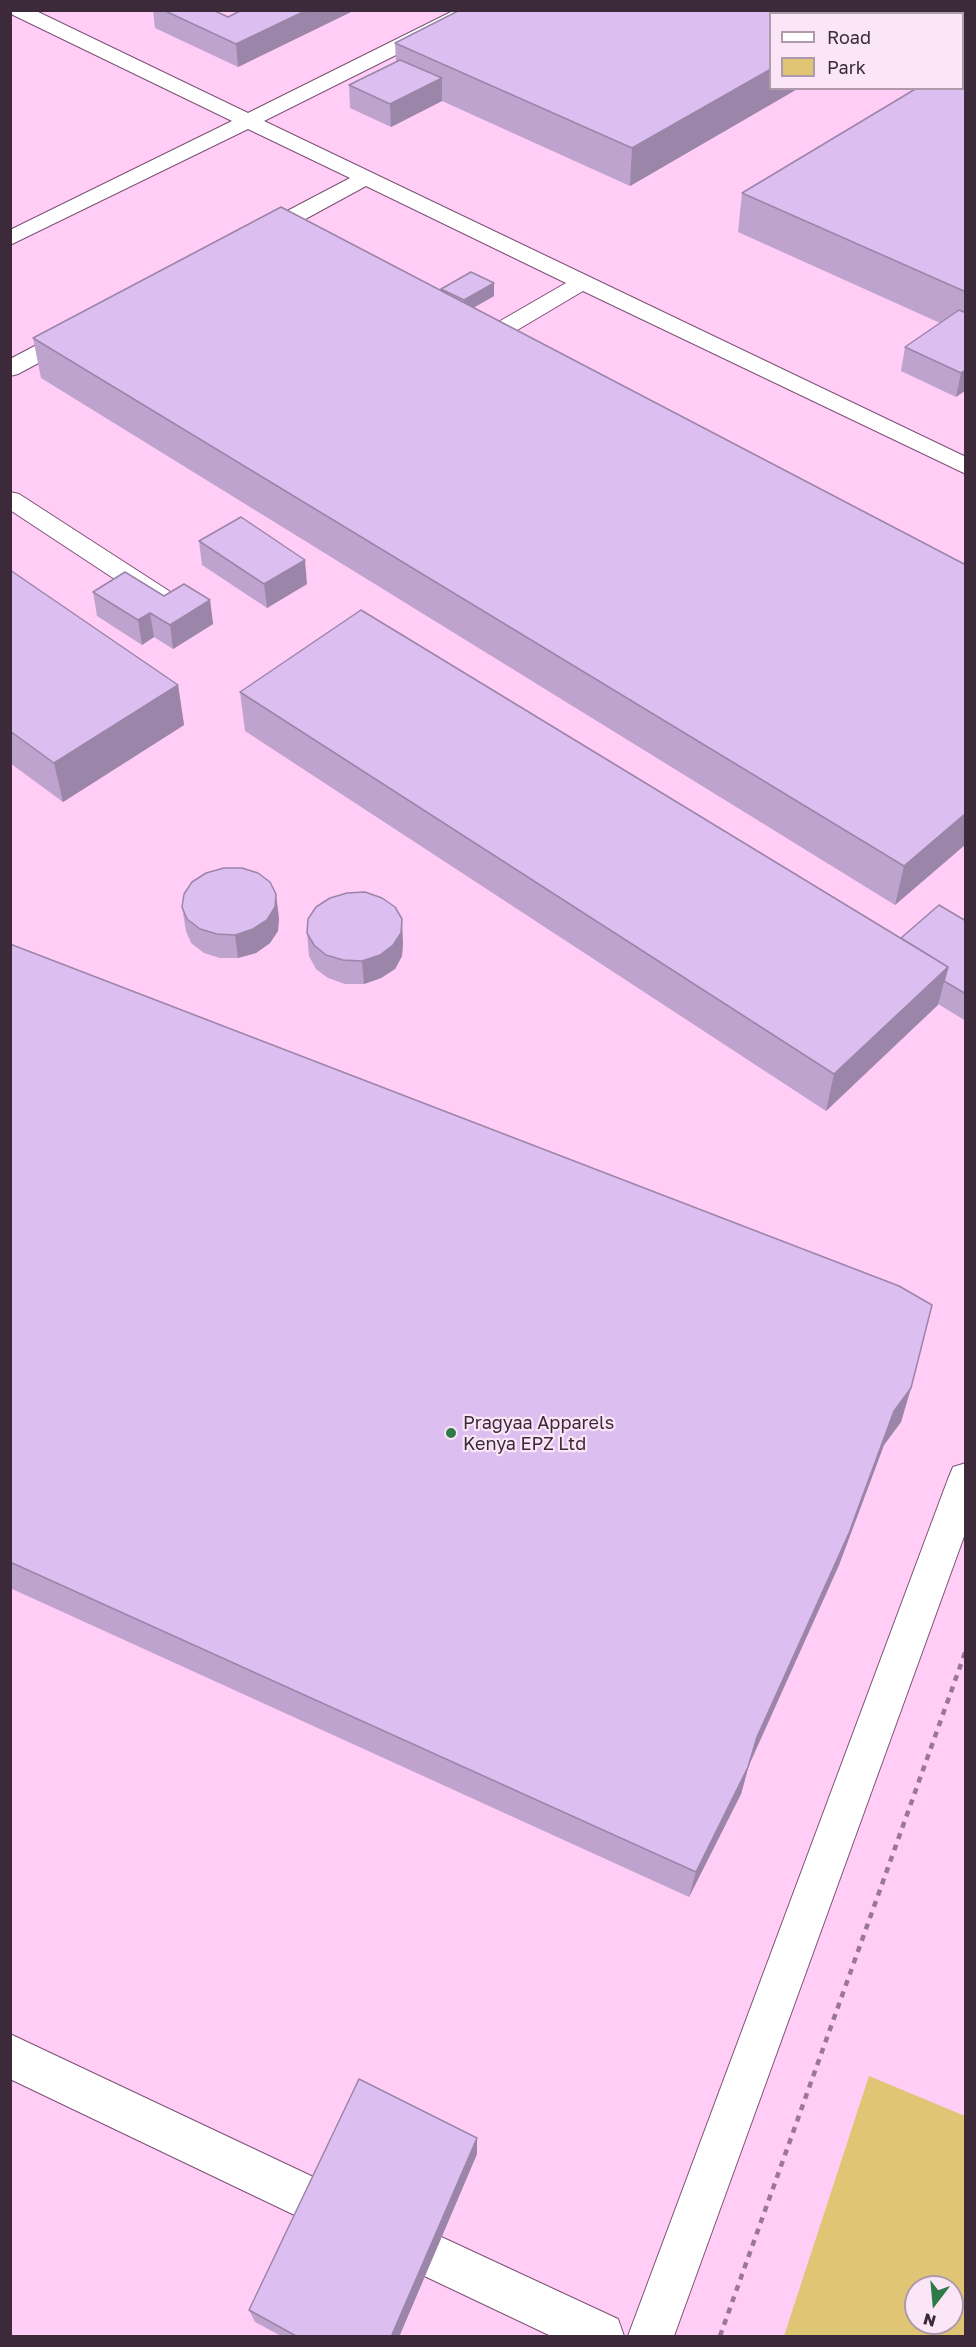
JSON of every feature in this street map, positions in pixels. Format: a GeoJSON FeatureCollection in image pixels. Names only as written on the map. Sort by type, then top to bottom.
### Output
{"type":"FeatureCollection","features":[{"type":"Feature","properties":{"kind":"street"},"geometry":{"type":"LineString","coordinates":[[18,10],[966,467]]}},
{"type":"Feature","properties":{"kind":"street"},"geometry":{"type":"LineString","coordinates":[[10,239],[471,10]]}},
{"type":"Feature","properties":{"kind":"street"},"geometry":{"type":"LineString","coordinates":[[242,244],[367,177]]}},
{"type":"Feature","properties":{"kind":"street"},"geometry":{"type":"LineString","coordinates":[[273,227],[294,238]]}},
{"type":"Feature","properties":{"kind":"street"},"geometry":{"type":"LineString","coordinates":[[489,337],[583,282]]}},
{"type":"Feature","properties":{"kind":"street"},"geometry":{"type":"LineString","coordinates":[[10,369],[95,324]]}},
{"type":"Feature","properties":{"kind":"street"},"geometry":{"type":"LineString","coordinates":[[10,500],[168,602]]}},
{"type":"Feature","properties":{"kind":"street"},"geometry":{"type":"LineString","coordinates":[[651,2337],[966,1479]]}},
{"type":"Feature","properties":{"kind":"street"},"geometry":{"type":"LineString","coordinates":[[10,2056],[601,2337]]}},
{"type":"Feature","properties":{"kind":"path"},"geometry":{"type":"LineString","coordinates":[[720,2337],[966,1650]]}},
{"type":"Feature","properties":{"kind":"green space"},"geometry":{"type":"Polygon","coordinates":[[[869,2076],[965,2116],[965,2336],[784,2336],[869,2076]]]}},
{"type":"Feature","properties":{"kind":"building"},"geometry":{"type":"Polygon","coordinates":[[[163,10],[213,10],[228,17],[242,10],[307,10],[236,44],[163,10]]]}},
{"type":"Feature","properties":{"kind":"building"},"geometry":{"type":"Polygon","coordinates":[[[460,10],[862,10],[867,12],[769,12],[769,70],[632,148],[395,43],[460,10]]]}},
{"type":"Feature","properties":{"kind":"building"},"geometry":{"type":"Polygon","coordinates":[[[862,10],[884,10],[882,12],[862,10]]]}},
{"type":"Feature","properties":{"kind":"building"},"geometry":{"type":"Polygon","coordinates":[[[966,21],[966,43],[964,42],[964,22],[966,21]]]}},
{"type":"Feature","properties":{"kind":"building"},"geometry":{"type":"Polygon","coordinates":[[[966,59],[966,292],[742,193],[914,90],[964,90],[964,60],[966,59]]]}},
{"type":"Feature","properties":{"kind":"building"},"geometry":{"type":"Polygon","coordinates":[[[400,60],[442,78],[390,104],[349,85],[400,60]]]}},
{"type":"Feature","properties":{"kind":"building"},"geometry":{"type":"Polygon","coordinates":[[[281,207],[966,565],[966,813],[904,866],[33,338],[281,207]]]}},
{"type":"Feature","properties":{"kind":"building"},"geometry":{"type":"Polygon","coordinates":[[[471,272],[494,283],[464,300],[441,289],[471,272]]]}},
{"type":"Feature","properties":{"kind":"building"},"geometry":{"type":"Polygon","coordinates":[[[959,310],[966,313],[966,370],[961,373],[905,347],[959,310]]]}},
{"type":"Feature","properties":{"kind":"building"},"geometry":{"type":"Polygon","coordinates":[[[241,517],[305,560],[264,584],[199,541],[241,517]]]}},
{"type":"Feature","properties":{"kind":"building"},"geometry":{"type":"Polygon","coordinates":[[[10,570],[178,685],[54,763],[10,731],[10,570]]]}},
{"type":"Feature","properties":{"kind":"building"},"geometry":{"type":"Polygon","coordinates":[[[125,572],[164,596],[184,584],[210,600],[170,625],[150,613],[138,620],[93,592],[125,572]]]}},
{"type":"Feature","properties":{"kind":"building"},"geometry":{"type":"Polygon","coordinates":[[[361,610],[948,967],[834,1074],[240,692],[361,610]]]}},
{"type":"Feature","properties":{"kind":"building"},"geometry":{"type":"Polygon","coordinates":[[[224,868],[242,868],[258,873],[270,882],[276,894],[275,907],[267,920],[253,929],[235,935],[217,934],[200,929],[187,919],[182,907],[184,894],[192,882],[206,873],[224,868]]]}},
{"type":"Feature","properties":{"kind":"building"},"geometry":{"type":"Polygon","coordinates":[[[365,892],[382,898],[395,907],[402,919],[401,933],[393,945],[380,955],[362,961],[343,960],[326,955],[314,945],[307,933],[308,919],[316,907],[330,898],[347,893],[365,892]]]}},
{"type":"Feature","properties":{"kind":"building"},"geometry":{"type":"Polygon","coordinates":[[[939,905],[966,921],[966,994],[944,981],[948,967],[901,938],[939,905]]]}},
{"type":"Feature","properties":{"kind":"building","name":"Pragyaa Apparels Kenya EPZ Ltd"},"geometry":{"type":"Polygon","coordinates":[[[10,944],[899,1286],[932,1305],[911,1388],[894,1411],[849,1533],[757,1737],[748,1767],[696,1872],[10,1562],[10,944]]]}},
{"type":"Feature","properties":{"kind":"building"},"geometry":{"type":"Polygon","coordinates":[[[359,2079],[477,2138],[391,2337],[298,2337],[249,2310],[359,2079]]]}},
{"type":"Feature","properties":{"kind":"place","name":"Pragyaa Apparels Kenya EPZ Ltd"},"geometry":{"type":"Point","coordinates":[451,1433]}}]}
